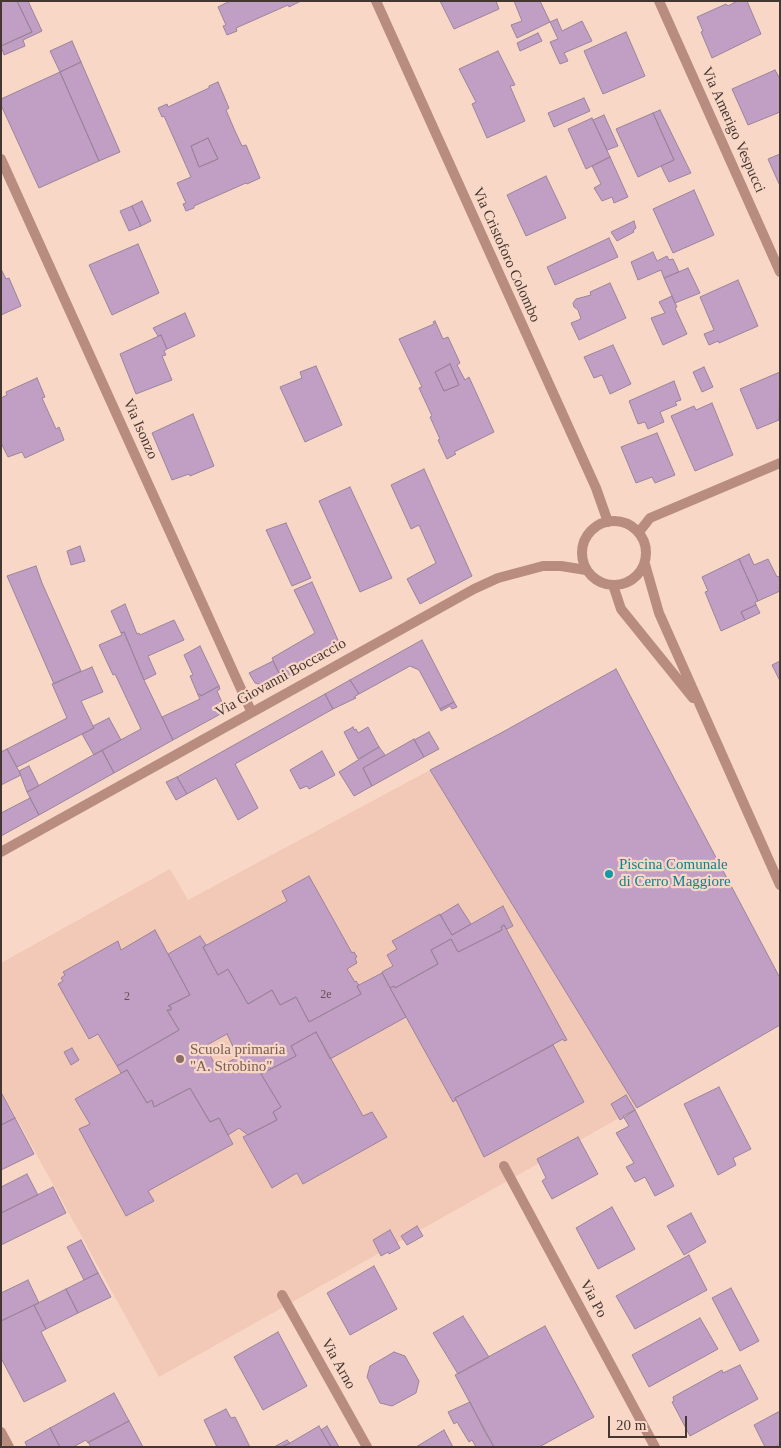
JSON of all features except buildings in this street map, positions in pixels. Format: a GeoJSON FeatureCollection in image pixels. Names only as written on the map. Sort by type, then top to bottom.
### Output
{"type":"FeatureCollection","features":[{"type":"Feature","properties":{"kind":"street","name":"Via Cristoforo Colombo"},"geometry":{"type":"LineString","coordinates":[[376,1],[596,488],[608,522]]}},
{"type":"Feature","properties":{"kind":"street","name":"Via Amerigo Vespucci"},"geometry":{"type":"LineString","coordinates":[[659,1],[780,272]]}},
{"type":"Feature","properties":{"kind":"street","name":"Via Isonzo"},"geometry":{"type":"LineString","coordinates":[[1,160],[251,711]]}},
{"type":"Feature","properties":{"kind":"street"},"geometry":{"type":"LineString","coordinates":[[639,532],[650,518],[780,463]]}},
{"type":"Feature","properties":{"kind":"street"},"geometry":{"type":"LineString","coordinates":[[645,564],[633,580],[624,584],[603,584],[586,570],[582,550],[585,540],[598,525],[608,522],[625,523],[639,532],[646,548],[645,564],[659,612],[780,885]]}},
{"type":"Feature","properties":{"kind":"street","name":"Via Giovanni Boccaccio"},"geometry":{"type":"LineString","coordinates":[[1,852],[251,711],[474,589],[498,578],[543,566],[561,566],[586,570]]}},
{"type":"Feature","properties":{"kind":"street"},"geometry":{"type":"LineString","coordinates":[[613,585],[621,609],[702,710]]}},
{"type":"Feature","properties":{"kind":"street","name":"Via Po"},"geometry":{"type":"LineString","coordinates":[[504,1166],[655,1447]]}},
{"type":"Feature","properties":{"kind":"street","name":"Via Arno"},"geometry":{"type":"LineString","coordinates":[[282,1295],[366,1447]]}},
{"type":"Feature","properties":{"kind":"street"},"geometry":{"type":"LineString","coordinates":[[1,1432],[9,1447]]}},
{"type":"Feature","properties":{"kind":"shaded area"},"geometry":{"type":"Polygon","coordinates":[[[430,770],[637,1108],[159,1377],[1,1090],[1,963],[170,869],[188,900],[430,770]]]}},
{"type":"Feature","properties":{"kind":"place","name":"Piscina Comunale di Cerro Maggiore"},"geometry":{"type":"Point","coordinates":[609,874]}},
{"type":"Feature","properties":{"kind":"place","name":"Scuola primaria \"A. Strobino\""},"geometry":{"type":"Point","coordinates":[180,1059]}}]}
